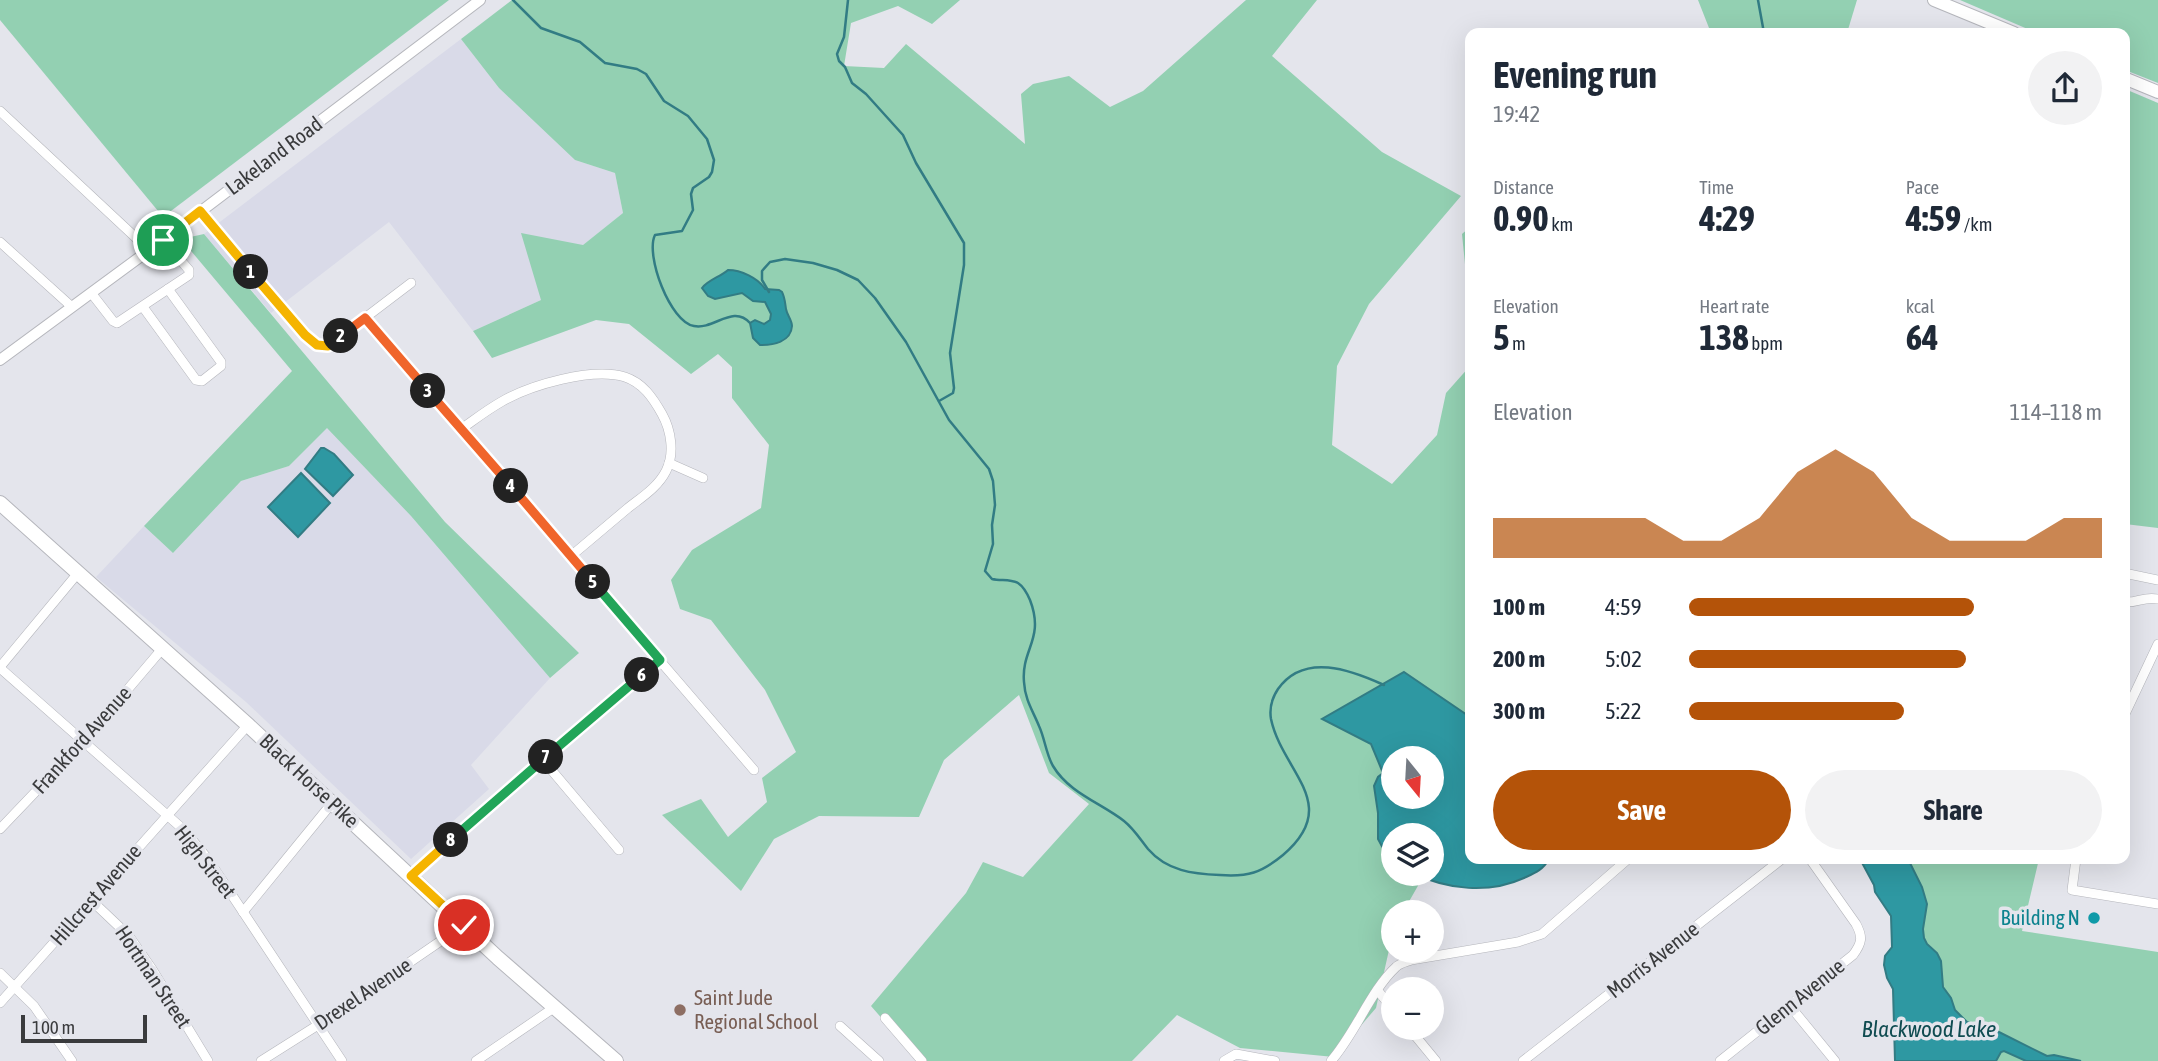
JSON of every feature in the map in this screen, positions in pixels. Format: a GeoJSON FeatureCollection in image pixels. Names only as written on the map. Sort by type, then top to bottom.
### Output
{"type":"FeatureCollection","features":[{"type":"Feature","properties":{"kind":"main road"},"geometry":{"type":"LineString","coordinates":[[1934,0],[2000,28]]}},
{"type":"Feature","properties":{"kind":"main road"},"geometry":{"type":"LineString","coordinates":[[2130,80],[2158,92]]}},
{"type":"Feature","properties":{"kind":"main road","name":"Black Horse Pike"},"geometry":{"type":"LineString","coordinates":[[0,503],[616,1061]]}},
{"type":"Feature","properties":{"kind":"street","name":"Lakeland Road"},"geometry":{"type":"LineString","coordinates":[[0,360],[92,294],[480,0]]}},
{"type":"Feature","properties":{"kind":"street"},"geometry":{"type":"LineString","coordinates":[[0,111],[149,250]]}},
{"type":"Feature","properties":{"kind":"street"},"geometry":{"type":"LineString","coordinates":[[200,211],[292,322],[317,345],[328,346],[411,283]]}},
{"type":"Feature","properties":{"kind":"street"},"geometry":{"type":"LineString","coordinates":[[92,294],[117,323],[189,275],[190,272],[163,240]]}},
{"type":"Feature","properties":{"kind":"street"},"geometry":{"type":"LineString","coordinates":[[0,242],[72,307]]}},
{"type":"Feature","properties":{"kind":"street"},"geometry":{"type":"LineString","coordinates":[[143,307],[196,380],[202,381],[221,366],[221,362],[169,289]]}},
{"type":"Feature","properties":{"kind":"street"},"geometry":{"type":"LineString","coordinates":[[365,318],[754,770]]}},
{"type":"Feature","properties":{"kind":"street"},"geometry":{"type":"LineString","coordinates":[[461,429],[502,401],[548,384],[592,374],[625,377],[641,386],[651,396],[664,417],[670,439],[667,470],[656,485],[571,556]]}},
{"type":"Feature","properties":{"kind":"street"},"geometry":{"type":"LineString","coordinates":[[668,463],[703,478]]}},
{"type":"Feature","properties":{"kind":"street"},"geometry":{"type":"LineString","coordinates":[[0,668],[78,573]]}},
{"type":"Feature","properties":{"kind":"street"},"geometry":{"type":"LineString","coordinates":[[2130,574],[2158,580]]}},
{"type":"Feature","properties":{"kind":"street"},"geometry":{"type":"LineString","coordinates":[[2130,602],[2147,596],[2157,597]]}},
{"type":"Feature","properties":{"kind":"street"},"geometry":{"type":"LineString","coordinates":[[2130,703],[2158,644]]}},
{"type":"Feature","properties":{"kind":"street","name":"Frankford Avenue"},"geometry":{"type":"LineString","coordinates":[[0,830],[83,742],[162,649]]}},
{"type":"Feature","properties":{"kind":"street"},"geometry":{"type":"LineString","coordinates":[[411,876],[660,660]]}},
{"type":"Feature","properties":{"kind":"street","name":"High Street"},"geometry":{"type":"LineString","coordinates":[[0,668],[184,831],[208,859],[342,1061]]}},
{"type":"Feature","properties":{"kind":"street","name":"Hillcrest Avenue"},"geometry":{"type":"LineString","coordinates":[[0,1003],[248,725]]}},
{"type":"Feature","properties":{"kind":"street"},"geometry":{"type":"LineString","coordinates":[[543,760],[619,850]]}},
{"type":"Feature","properties":{"kind":"street"},"geometry":{"type":"LineString","coordinates":[[243,912],[332,803]]}},
{"type":"Feature","properties":{"kind":"street"},"geometry":{"type":"LineString","coordinates":[[1331,1061],[1398,965],[1411,960],[1518,942],[1542,934],[1622,864]]}},
{"type":"Feature","properties":{"kind":"street","name":"Morris Avenue"},"geometry":{"type":"LineString","coordinates":[[1523,1061],[1776,864]]}},
{"type":"Feature","properties":{"kind":"street","name":"Glenn Avenue"},"geometry":{"type":"LineString","coordinates":[[1720,1061],[1853,954],[1861,940],[1856,924],[1814,864]]}},
{"type":"Feature","properties":{"kind":"street"},"geometry":{"type":"LineString","coordinates":[[2075,864],[2072,890],[2158,904]]}},
{"type":"Feature","properties":{"kind":"street","name":"Hortman Street"},"geometry":{"type":"LineString","coordinates":[[91,900],[129,936],[208,1061]]}},
{"type":"Feature","properties":{"kind":"street","name":"Drexel Avenue"},"geometry":{"type":"LineString","coordinates":[[261,1061],[464,925]]}},
{"type":"Feature","properties":{"kind":"street"},"geometry":{"type":"LineString","coordinates":[[0,973],[34,1006],[72,1061]]}},
{"type":"Feature","properties":{"kind":"street"},"geometry":{"type":"LineString","coordinates":[[1378,991],[1381,995]]}},
{"type":"Feature","properties":{"kind":"street"},"geometry":{"type":"LineString","coordinates":[[1790,1006],[1835,1061]]}},
{"type":"Feature","properties":{"kind":"street"},"geometry":{"type":"LineString","coordinates":[[476,1061],[555,1007]]}},
{"type":"Feature","properties":{"kind":"street"},"geometry":{"type":"LineString","coordinates":[[885,1018],[922,1061]]}},
{"type":"Feature","properties":{"kind":"street"},"geometry":{"type":"LineString","coordinates":[[840,1026],[879,1061]]}},
{"type":"Feature","properties":{"kind":"street"},"geometry":{"type":"LineString","coordinates":[[1419,1040],[1436,1061]]}},
{"type":"Feature","properties":{"kind":"street"},"geometry":{"type":"LineString","coordinates":[[1224,1061],[1236,1054],[1275,1061]]}},
{"type":"Feature","properties":{"kind":"shaded area"},"geometry":{"type":"Polygon","coordinates":[[[461,39],[499,88],[575,160],[615,173],[623,213],[583,245],[541,300],[473,331],[389,222],[271,313],[204,234],[461,39]]]}},
{"type":"Feature","properties":{"kind":"shaded area"},"geometry":{"type":"Polygon","coordinates":[[[327,427],[411,516],[550,678],[471,765],[489,789],[411,859],[246,702],[96,577],[144,526],[173,553],[241,481],[289,466],[327,427]]]}},
{"type":"Feature","properties":{"kind":"green space"},"geometry":{"type":"Polygon","coordinates":[[[0,0],[449,0],[163,217],[0,20],[0,0]]]}},
{"type":"Feature","properties":{"kind":"green space"},"geometry":{"type":"Polygon","coordinates":[[[512,0],[960,0],[932,24],[898,6],[851,23],[844,66],[884,68],[906,44],[1025,144],[1021,94],[1033,84],[1069,76],[1110,107],[1143,91],[1246,0],[1317,0],[1272,56],[1382,152],[1461,196],[1369,304],[1337,366],[1332,445],[1392,484],[1437,435],[1446,393],[1465,372],[1465,714],[1404,672],[1323,719],[1368,742],[1377,755],[1381,767],[1381,809],[1388,809],[1391,823],[1381,823],[1381,886],[1418,886],[1410,900],[1381,900],[1381,963],[1386,963],[1376,1008],[1334,1057],[1240,1048],[1177,1015],[1132,1061],[919,1061],[871,1006],[966,893],[983,862],[1023,877],[1089,804],[1049,773],[1019,695],[944,760],[919,817],[819,816],[774,839],[741,891],[662,815],[701,799],[728,837],[767,802],[762,778],[796,752],[765,690],[711,620],[680,609],[671,580],[692,550],[761,508],[769,445],[732,398],[732,367],[718,354],[691,374],[629,324],[596,320],[492,358],[473,331],[541,300],[521,233],[583,245],[623,213],[615,173],[575,160],[499,88],[461,39],[512,0]]]}},
{"type":"Feature","properties":{"kind":"green space"},"geometry":{"type":"Polygon","coordinates":[[[1698,0],[1857,0],[1849,28],[1709,28],[1698,0]]]}},
{"type":"Feature","properties":{"kind":"green space"},"geometry":{"type":"Polygon","coordinates":[[[1960,0],[2158,0],[2158,83],[2130,72],[2130,28],[2025,28],[1960,0]]]}},
{"type":"Feature","properties":{"kind":"green space"},"geometry":{"type":"Polygon","coordinates":[[[2130,91],[2158,103],[2158,528],[2130,525],[2130,91]]]}},
{"type":"Feature","properties":{"kind":"green space"},"geometry":{"type":"Polygon","coordinates":[[[1465,231],[1465,264],[1462,234],[1465,231]]]}},
{"type":"Feature","properties":{"kind":"green space"},"geometry":{"type":"Polygon","coordinates":[[[204,234],[445,522],[579,653],[550,678],[411,516],[327,428],[289,466],[241,481],[173,553],[144,526],[292,371],[181,239],[204,234]]]}},
{"type":"Feature","properties":{"kind":"green space"},"geometry":{"type":"Polygon","coordinates":[[[1908,864],[2038,864],[2022,931],[2158,952],[2158,1061],[1896,1061],[1908,864]]]}},
{"type":"Feature","properties":{"kind":"water"},"geometry":{"type":"Polygon","coordinates":[[[728,270],[749,275],[765,289],[782,292],[792,326],[785,339],[760,345],[753,338],[750,323],[755,320],[764,324],[770,320],[771,314],[765,302],[753,301],[742,293],[715,299],[708,296],[702,288],[728,270]]]}},
{"type":"Feature","properties":{"kind":"water"},"geometry":{"type":"Polygon","coordinates":[[[321,448],[334,454],[353,475],[333,496],[305,469],[321,448]]]}},
{"type":"Feature","properties":{"kind":"water"},"geometry":{"type":"Polygon","coordinates":[[[301,473],[330,503],[298,537],[268,507],[301,473]]]}},
{"type":"Feature","properties":{"kind":"water"},"geometry":{"type":"Polygon","coordinates":[[[1404,672],[1465,714],[1465,864],[1546,864],[1532,874],[1497,886],[1469,888],[1444,884],[1444,823],[1381,823],[1381,845],[1378,839],[1374,786],[1381,775],[1381,809],[1444,809],[1444,746],[1381,746],[1381,768],[1371,744],[1322,719],[1404,672]]]}},
{"type":"Feature","properties":{"kind":"water","name":"Blackwood Lake"},"geometry":{"type":"Polygon","coordinates":[[[1863,864],[1910,864],[1927,904],[1924,938],[1941,961],[1943,987],[1955,1010],[1967,1022],[1999,1032],[2047,1056],[2081,1061],[2026,1061],[2004,1051],[1996,1061],[1895,1061],[1893,989],[1884,965],[1885,956],[1892,947],[1891,916],[1875,892],[1863,864]]]}},
{"type":"Feature","properties":{"kind":"waterway"},"geometry":{"type":"LineString","coordinates":[[513,0],[541,28],[580,42],[605,63],[637,69],[646,74],[664,101],[688,116],[707,139],[714,160],[712,172],[693,188],[693,210],[682,231],[655,235],[653,257],[668,301],[685,322],[701,326],[737,316],[750,323]]}},
{"type":"Feature","properties":{"kind":"waterway"},"geometry":{"type":"LineString","coordinates":[[848,0],[844,37],[837,54],[839,61],[845,67],[852,83],[866,94],[903,135],[916,163],[964,243],[964,265],[950,353],[954,388],[953,393],[939,401]]}},
{"type":"Feature","properties":{"kind":"waterway"},"geometry":{"type":"LineString","coordinates":[[1758,0],[1763,28]]}},
{"type":"Feature","properties":{"kind":"waterway"},"geometry":{"type":"LineString","coordinates":[[769,292],[762,280],[762,271],[770,262],[785,259],[837,270],[858,280],[875,298],[906,342],[949,420],[989,469],[995,505],[993,544],[985,571],[992,579],[1018,583],[1030,600],[1035,625],[1024,671],[1025,688],[1053,766],[1068,783],[1086,797],[1124,821],[1163,862],[1190,872],[1239,875],[1261,870],[1283,855],[1300,837],[1308,820],[1308,804],[1304,788],[1277,738],[1271,719],[1271,707],[1276,692],[1289,678],[1314,668],[1343,670],[1384,685]]}},
{"type":"Feature","properties":{"kind":"place","name":"Building N"},"geometry":{"type":"Point","coordinates":[2094,918]}},
{"type":"Feature","properties":{"kind":"place","name":"Saint Jude Regional School"},"geometry":{"type":"Point","coordinates":[680,1010]}},
{"type":"Feature","properties":{"kind":"route"},"geometry":{"type":"LineString","coordinates":[[163,240],[200,211],[292,322],[317,345],[328,346],[365,318],[660,660],[478,815],[411,876],[464,925]]}}]}
